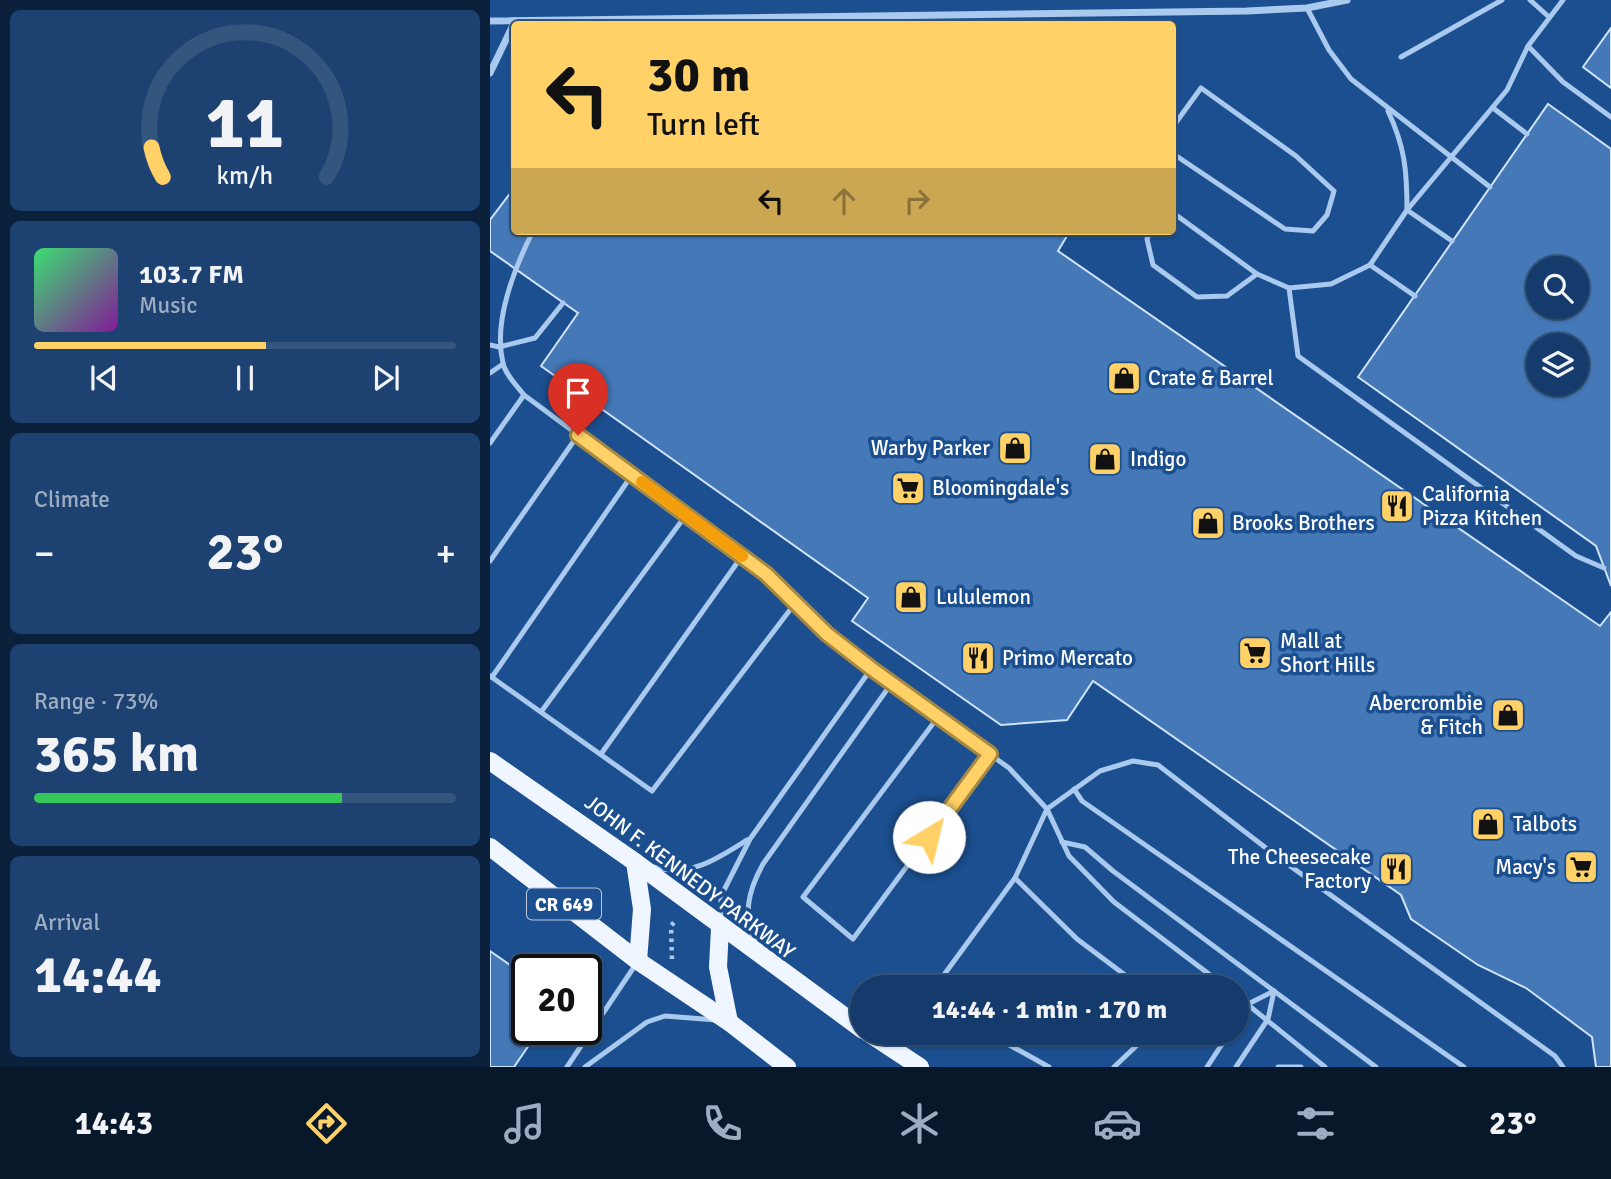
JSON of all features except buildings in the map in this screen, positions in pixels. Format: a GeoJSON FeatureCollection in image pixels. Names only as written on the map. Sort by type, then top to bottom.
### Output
{"type":"FeatureCollection","features":[{"type":"Feature","properties":{"kind":"main road","name":"JOHN F. KENNEDY PARKWAY"},"geometry":{"type":"LineString","coordinates":[[490,761],[635,862],[720,928],[850,1021]]}},
{"type":"Feature","properties":{"kind":"main road","name":"CR 649"},"geometry":{"type":"LineString","coordinates":[[490,847],[638,961],[729,1022],[787,1067]]}},
{"type":"Feature","properties":{"kind":"main road"},"geometry":{"type":"LineString","coordinates":[[635,862],[642,909],[638,961]]}},
{"type":"Feature","properties":{"kind":"main road"},"geometry":{"type":"LineString","coordinates":[[720,928],[718,967],[729,1022]]}},
{"type":"Feature","properties":{"kind":"main road"},"geometry":{"type":"LineString","coordinates":[[887,1045],[920,1067]]}},
{"type":"Feature","properties":{"kind":"street"},"geometry":{"type":"LineString","coordinates":[[490,21],[760,20],[1247,12],[1307,8],[1347,0]]}},
{"type":"Feature","properties":{"kind":"street"},"geometry":{"type":"LineString","coordinates":[[490,73],[511,29]]}},
{"type":"Feature","properties":{"kind":"lane"},"geometry":{"type":"LineString","coordinates":[[1401,57],[1502,0]]}},
{"type":"Feature","properties":{"kind":"lane"},"geometry":{"type":"LineString","coordinates":[[1530,0],[1549,17]]}},
{"type":"Feature","properties":{"kind":"lane"},"geometry":{"type":"LineString","coordinates":[[1176,215],[1257,274],[1289,288],[1331,284],[1370,265],[1408,211],[1507,90],[1528,46],[1563,0]]}},
{"type":"Feature","properties":{"kind":"lane"},"geometry":{"type":"LineString","coordinates":[[1307,8],[1329,50],[1351,79],[1490,187]]}},
{"type":"Feature","properties":{"kind":"lane"},"geometry":{"type":"LineString","coordinates":[[1528,46],[1563,82],[1611,117]]}},
{"type":"Feature","properties":{"kind":"lane"},"geometry":{"type":"LineString","coordinates":[[1176,122],[1201,88],[1296,156],[1334,191],[1326,215],[1313,231],[1285,229],[1176,156]]}},
{"type":"Feature","properties":{"kind":"lane"},"geometry":{"type":"LineString","coordinates":[[1493,108],[1527,134]]}},
{"type":"Feature","properties":{"kind":"lane"},"geometry":{"type":"LineString","coordinates":[[1387,109],[1402,140],[1407,170],[1408,211]]}},
{"type":"Feature","properties":{"kind":"lane"},"geometry":{"type":"LineString","coordinates":[[1408,211],[1452,242]]}},
{"type":"Feature","properties":{"kind":"lane"},"geometry":{"type":"LineString","coordinates":[[531,235],[507,292],[503,323],[503,364],[524,395],[742,556],[796,602],[827,634],[891,684],[1009,768],[1047,809],[1069,856],[1114,902],[1210,975]]}},
{"type":"Feature","properties":{"kind":"lane"},"geometry":{"type":"LineString","coordinates":[[1148,235],[1153,265],[1197,297],[1227,296],[1257,274]]}},
{"type":"Feature","properties":{"kind":"lane"},"geometry":{"type":"LineString","coordinates":[[1370,265],[1415,296]]}},
{"type":"Feature","properties":{"kind":"lane"},"geometry":{"type":"LineString","coordinates":[[1289,288],[1298,356],[1576,556],[1604,568]]}},
{"type":"Feature","properties":{"kind":"lane"},"geometry":{"type":"LineString","coordinates":[[490,345],[499,346],[535,338],[563,303]]}},
{"type":"Feature","properties":{"kind":"lane"},"geometry":{"type":"LineString","coordinates":[[490,373],[503,364]]}},
{"type":"Feature","properties":{"kind":"lane"},"geometry":{"type":"LineString","coordinates":[[490,443],[524,395]]}},
{"type":"Feature","properties":{"kind":"lane"},"geometry":{"type":"LineString","coordinates":[[490,561],[578,435]]}},
{"type":"Feature","properties":{"kind":"lane"},"geometry":{"type":"LineString","coordinates":[[632,475],[491,677],[652,791],[796,602]]}},
{"type":"Feature","properties":{"kind":"lane"},"geometry":{"type":"LineString","coordinates":[[541,712],[686,515]]}},
{"type":"Feature","properties":{"kind":"lane"},"geometry":{"type":"LineString","coordinates":[[601,754],[742,556]]}},
{"type":"Feature","properties":{"kind":"lane"},"geometry":{"type":"LineString","coordinates":[[720,928],[721,896],[750,839],[872,669]]}},
{"type":"Feature","properties":{"kind":"lane"},"geometry":{"type":"LineString","coordinates":[[764,960],[752,934],[748,892],[763,864],[891,684]]}},
{"type":"Feature","properties":{"kind":"lane"},"geometry":{"type":"LineString","coordinates":[[938,717],[803,897],[853,939],[990,754]]}},
{"type":"Feature","properties":{"kind":"lane"},"geometry":{"type":"LineString","coordinates":[[944,975],[1015,878],[1047,809],[1100,771],[1133,761],[1158,765],[1279,858],[1555,1056],[1563,1067]]}},
{"type":"Feature","properties":{"kind":"lane"},"geometry":{"type":"LineString","coordinates":[[1074,789],[1082,801],[1464,1067]]}},
{"type":"Feature","properties":{"kind":"lane"},"geometry":{"type":"LineString","coordinates":[[635,862],[683,872],[708,864],[750,839]]}},
{"type":"Feature","properties":{"kind":"lane"},"geometry":{"type":"LineString","coordinates":[[1062,842],[1085,847],[1113,871],[1376,1067]]}},
{"type":"Feature","properties":{"kind":"lane"},"geometry":{"type":"LineString","coordinates":[[1015,878],[1077,939],[1125,975]]}},
{"type":"Feature","properties":{"kind":"lane"},"geometry":{"type":"LineString","coordinates":[[567,1067],[638,961]]}},
{"type":"Feature","properties":{"kind":"lane"},"geometry":{"type":"LineString","coordinates":[[1249,1004],[1274,991]]}},
{"type":"Feature","properties":{"kind":"lane"},"geometry":{"type":"LineString","coordinates":[[1236,1067],[1268,1019],[1274,991]]}},
{"type":"Feature","properties":{"kind":"lane"},"geometry":{"type":"LineString","coordinates":[[1249,1005],[1325,1067]]}},
{"type":"Feature","properties":{"kind":"lane"},"geometry":{"type":"LineString","coordinates":[[585,1067],[647,1022],[665,1016],[729,1022]]}},
{"type":"Feature","properties":{"kind":"lane"},"geometry":{"type":"LineString","coordinates":[[1009,1045],[1049,1067]]}},
{"type":"Feature","properties":{"kind":"lane"},"geometry":{"type":"LineString","coordinates":[[1115,1067],[1138,1045]]}},
{"type":"Feature","properties":{"kind":"lane"},"geometry":{"type":"LineString","coordinates":[[1207,1067],[1221,1045]]}},
{"type":"Feature","properties":{"kind":"lane"},"geometry":{"type":"LineString","coordinates":[[1278,1067],[1301,1067]]}},
{"type":"Feature","properties":{"kind":"path"},"geometry":{"type":"LineString","coordinates":[[672,959],[671,926],[675,921]]}},
{"type":"Feature","properties":{"kind":"slow traffic"},"geometry":{"type":"LineString","coordinates":[[642,482],[742,556]]}},
{"type":"Feature","properties":{"kind":"place","name":"Crate & Barrel"},"geometry":{"type":"Point","coordinates":[1124,378]}},
{"type":"Feature","properties":{"kind":"place","name":"Warby Parker"},"geometry":{"type":"Point","coordinates":[1015,448]}},
{"type":"Feature","properties":{"kind":"place","name":"Indigo"},"geometry":{"type":"Point","coordinates":[1105,459]}},
{"type":"Feature","properties":{"kind":"place","name":"Bloomingdale's"},"geometry":{"type":"Point","coordinates":[908,488]}},
{"type":"Feature","properties":{"kind":"place","name":"California Pizza Kitchen"},"geometry":{"type":"Point","coordinates":[1397,506]}},
{"type":"Feature","properties":{"kind":"place","name":"Brooks Brothers"},"geometry":{"type":"Point","coordinates":[1208,523]}},
{"type":"Feature","properties":{"kind":"place","name":"Lululemon"},"geometry":{"type":"Point","coordinates":[911,597]}},
{"type":"Feature","properties":{"kind":"place","name":"Mall at Short Hills"},"geometry":{"type":"Point","coordinates":[1255,653]}},
{"type":"Feature","properties":{"kind":"place","name":"Primo Mercato"},"geometry":{"type":"Point","coordinates":[978,658]}},
{"type":"Feature","properties":{"kind":"place","name":"Abercrombie & Fitch"},"geometry":{"type":"Point","coordinates":[1508,715]}},
{"type":"Feature","properties":{"kind":"place","name":"Talbots"},"geometry":{"type":"Point","coordinates":[1488,824]}},
{"type":"Feature","properties":{"kind":"place","name":"Macy's"},"geometry":{"type":"Point","coordinates":[1581,867]}},
{"type":"Feature","properties":{"kind":"place","name":"The Cheesecake Factory"},"geometry":{"type":"Point","coordinates":[1396,869]}},
{"type":"Feature","properties":{"kind":"route"},"geometry":{"type":"LineString","coordinates":[[578,435],[766,574],[827,634],[990,754],[929,837]]}}]}
